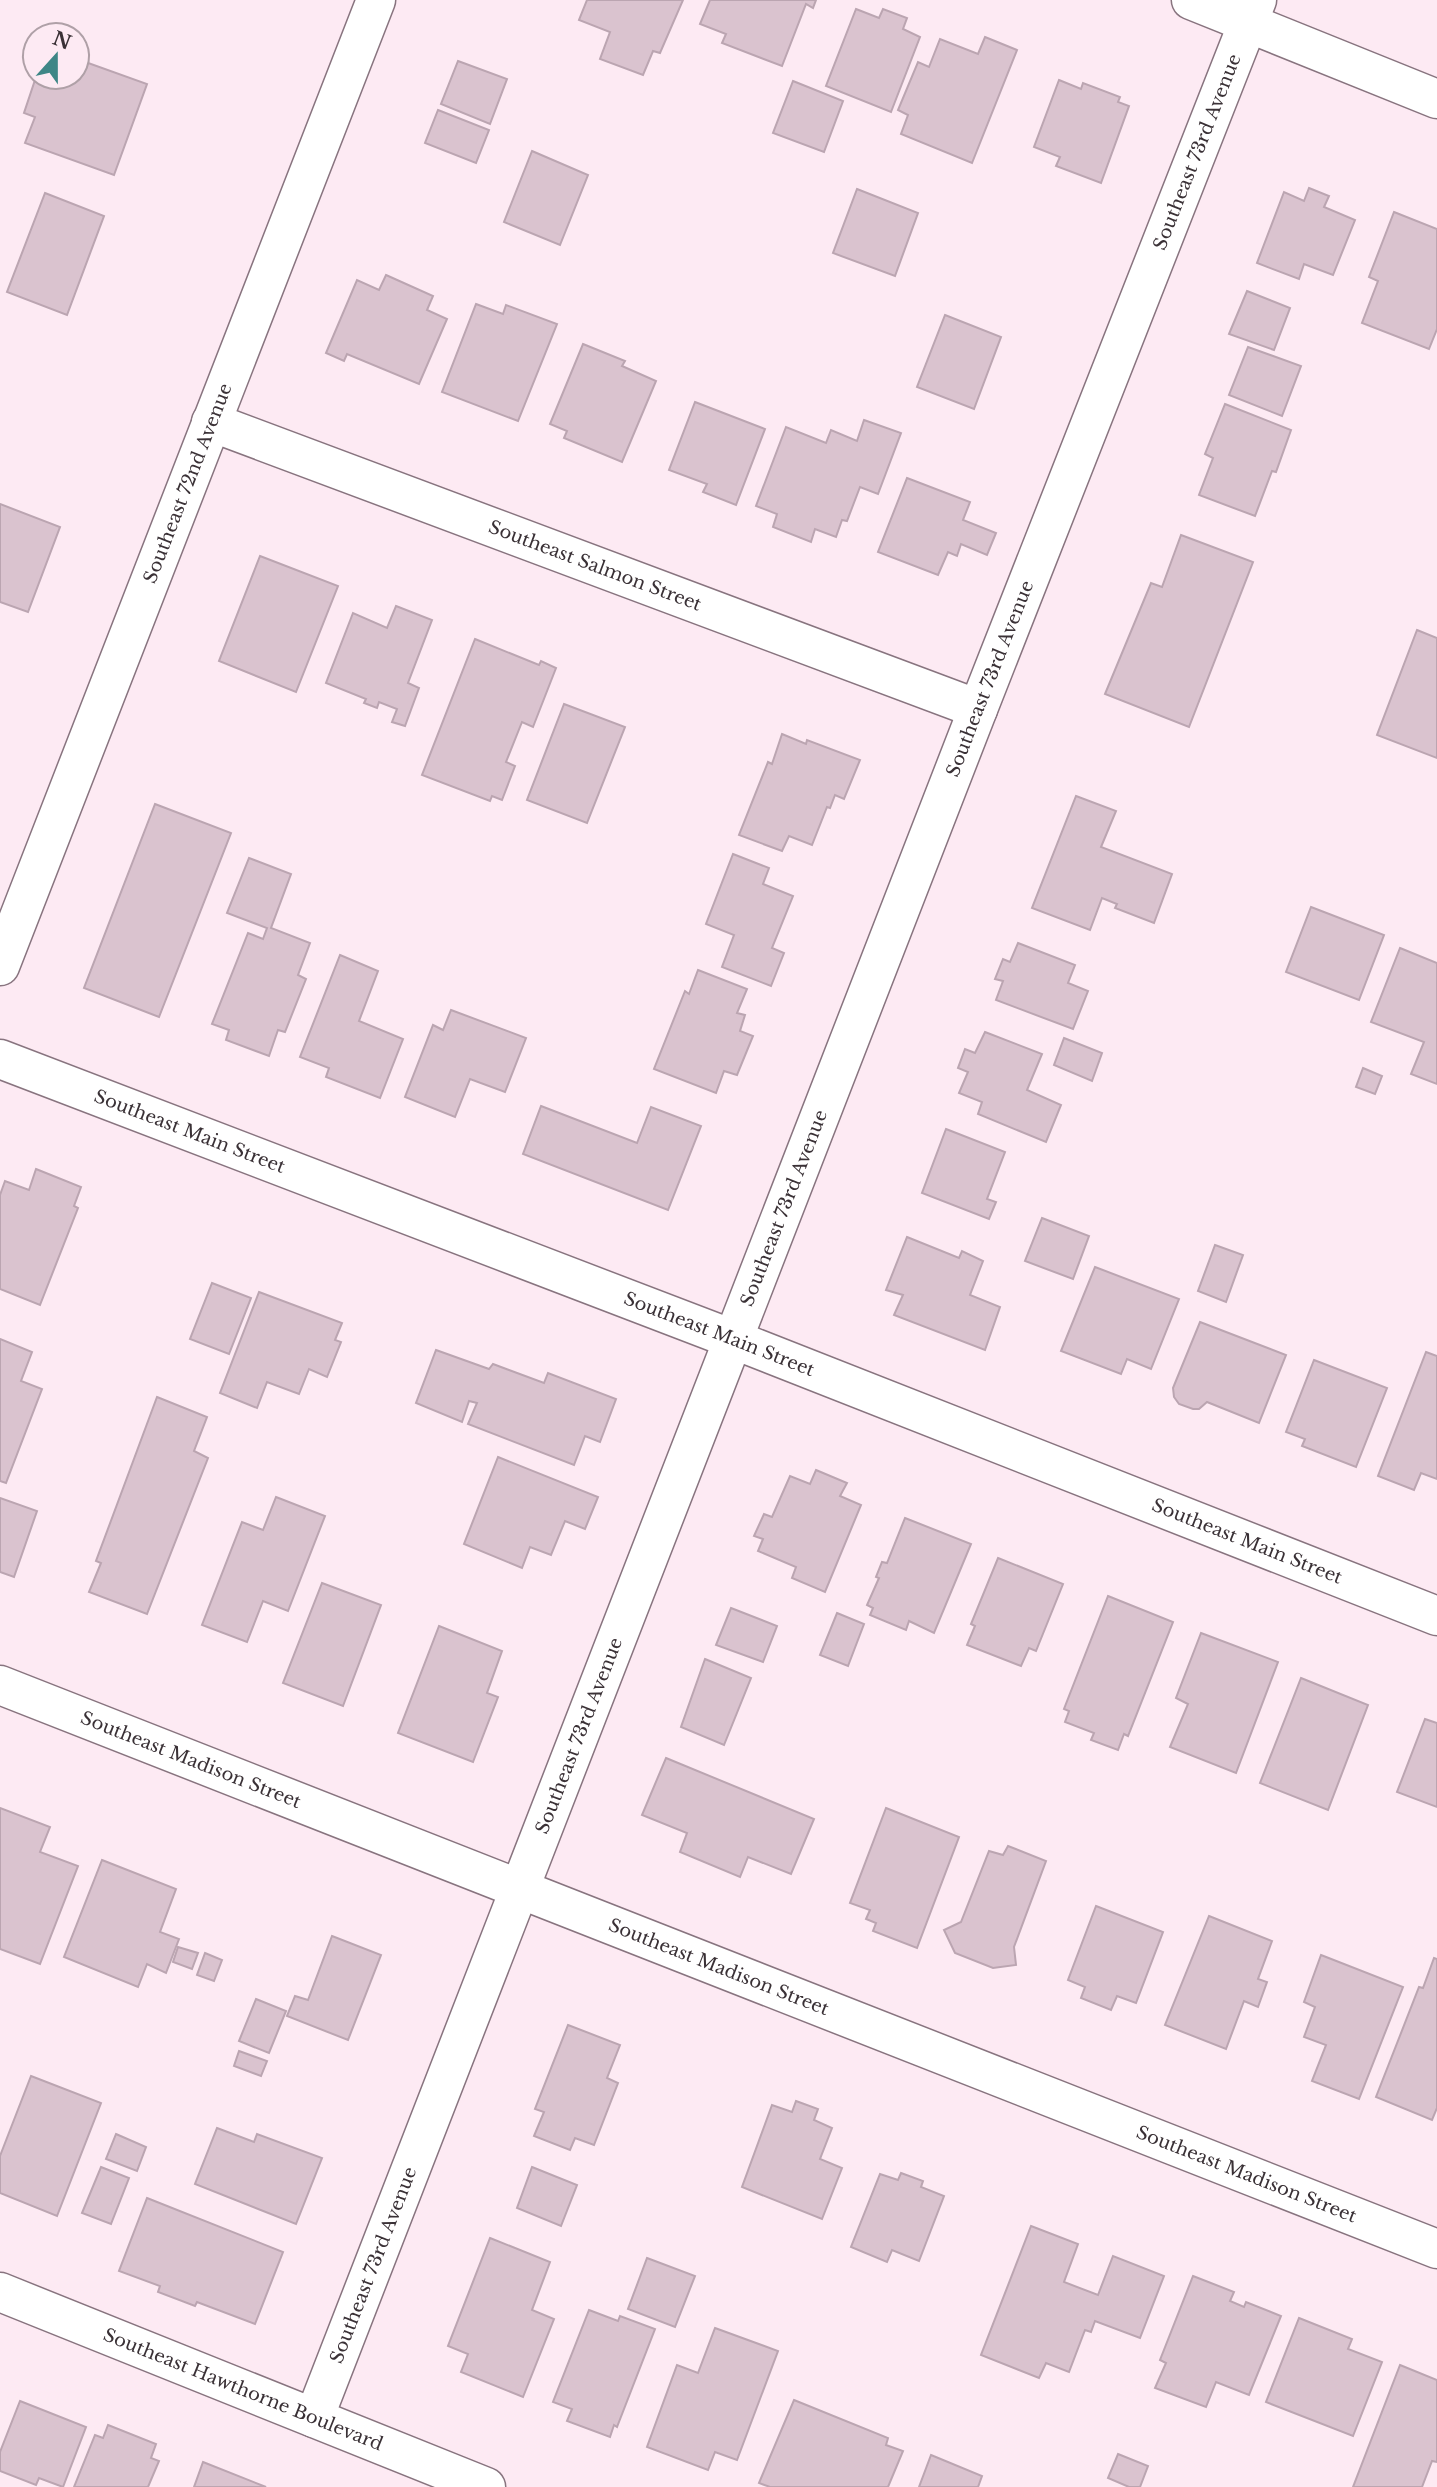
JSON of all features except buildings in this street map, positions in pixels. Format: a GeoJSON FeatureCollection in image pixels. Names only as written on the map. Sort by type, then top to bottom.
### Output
{"type":"FeatureCollection","features":[{"type":"Feature","properties":{"kind":"street","name":"Southeast 72nd Avenue"},"geometry":{"type":"LineString","coordinates":[[0,966],[376,0]]}},
{"type":"Feature","properties":{"kind":"street"},"geometry":{"type":"LineString","coordinates":[[1191,0],[1253,12],[1437,99]]}},
{"type":"Feature","properties":{"kind":"street","name":"Southeast 73rd Avenue"},"geometry":{"type":"LineString","coordinates":[[314,2418],[978,709],[1253,12]]}},
{"type":"Feature","properties":{"kind":"street","name":"Southeast Salmon Street"},"geometry":{"type":"LineString","coordinates":[[211,422],[978,709]]}},
{"type":"Feature","properties":{"kind":"street","name":"Southeast Main Street"},"geometry":{"type":"LineString","coordinates":[[0,1059],[735,1340],[1437,1616]]}},
{"type":"Feature","properties":{"kind":"street","name":"Southeast Madison Street"},"geometry":{"type":"LineString","coordinates":[[0,1685],[1437,2249]]}},
{"type":"Feature","properties":{"kind":"street","name":"Southeast Hawthorne Boulevard"},"geometry":{"type":"LineString","coordinates":[[0,2292],[486,2487]]}}]}
